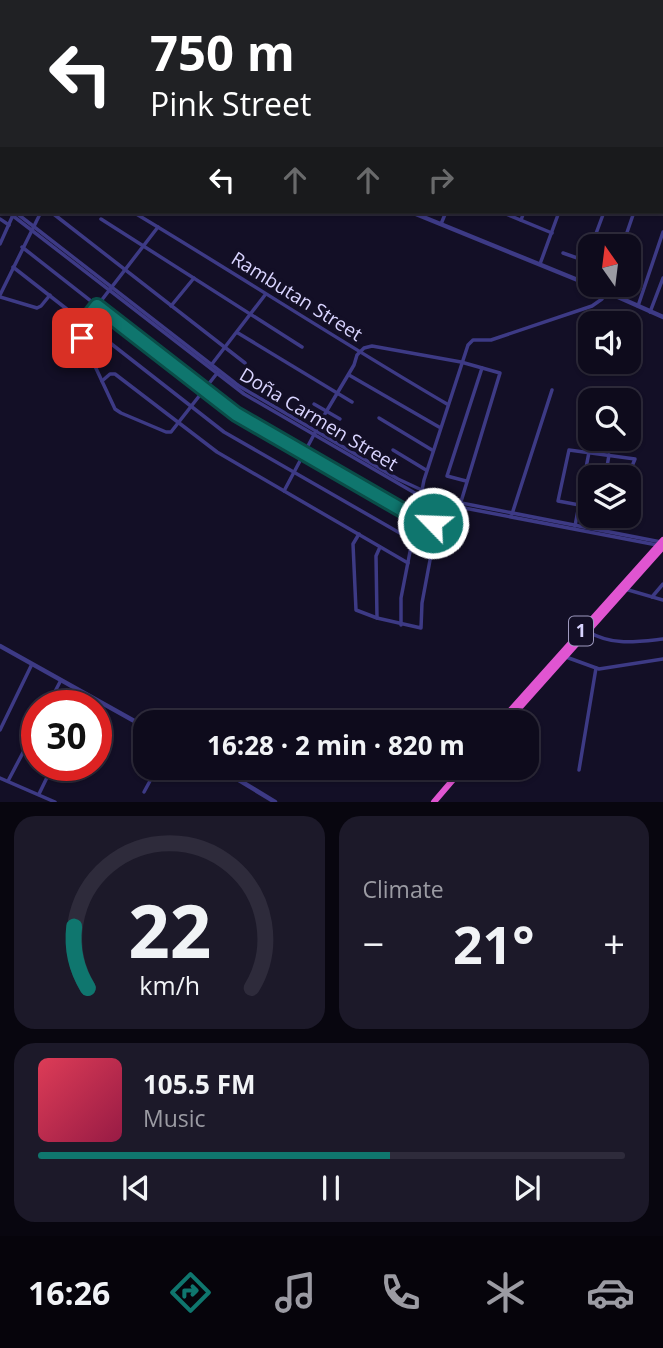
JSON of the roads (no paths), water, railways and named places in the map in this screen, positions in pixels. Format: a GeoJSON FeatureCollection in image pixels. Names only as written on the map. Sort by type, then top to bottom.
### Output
{"type":"FeatureCollection","features":[{"type":"Feature","properties":{"kind":"highway","name":"1"},"geometry":{"type":"LineString","coordinates":[[511,710],[662,544]]}},
{"type":"Feature","properties":{"kind":"highway","name":"1"},"geometry":{"type":"LineString","coordinates":[[518,710],[586,630]]}},
{"type":"Feature","properties":{"kind":"highway"},"geometry":{"type":"LineString","coordinates":[[434,802],[453,780]]}},
{"type":"Feature","properties":{"kind":"street"},"geometry":{"type":"LineString","coordinates":[[0,244],[14,214]]}},
{"type":"Feature","properties":{"kind":"street","name":"Doña Carmen Street"},"geometry":{"type":"LineString","coordinates":[[15,214],[250,396],[421,493],[460,505],[662,544]]}},
{"type":"Feature","properties":{"kind":"street"},"geometry":{"type":"LineString","coordinates":[[40,214],[0,296],[37,308],[50,296]]}},
{"type":"Feature","properties":{"kind":"street"},"geometry":{"type":"LineString","coordinates":[[54,214],[246,363]]}},
{"type":"Feature","properties":{"kind":"street","name":"Rambutan Street"},"geometry":{"type":"LineString","coordinates":[[136,214],[447,404]]}},
{"type":"Feature","properties":{"kind":"street"},"geometry":{"type":"LineString","coordinates":[[416,214],[578,281]]}},
{"type":"Feature","properties":{"kind":"street"},"geometry":{"type":"LineString","coordinates":[[441,224],[445,214]]}},
{"type":"Feature","properties":{"kind":"street"},"geometry":{"type":"LineString","coordinates":[[506,214],[552,233]]}},
{"type":"Feature","properties":{"kind":"street"},"geometry":{"type":"LineString","coordinates":[[521,220],[523,214]]}},
{"type":"Feature","properties":{"kind":"street"},"geometry":{"type":"LineString","coordinates":[[540,264],[558,214]]}},
{"type":"Feature","properties":{"kind":"street"},"geometry":{"type":"LineString","coordinates":[[596,234],[603,214]]}},
{"type":"Feature","properties":{"kind":"street"},"geometry":{"type":"LineString","coordinates":[[626,234],[633,214]]}},
{"type":"Feature","properties":{"kind":"street"},"geometry":{"type":"LineString","coordinates":[[0,219],[9,225]]}},
{"type":"Feature","properties":{"kind":"street"},"geometry":{"type":"LineString","coordinates":[[100,219],[302,347]]}},
{"type":"Feature","properties":{"kind":"street"},"geometry":{"type":"LineString","coordinates":[[158,227],[84,323],[80,334],[118,412],[170,433],[219,372]]}},
{"type":"Feature","properties":{"kind":"street"},"geometry":{"type":"LineString","coordinates":[[638,306],[663,232]]}},
{"type":"Feature","properties":{"kind":"street"},"geometry":{"type":"LineString","coordinates":[[22,247],[236,414],[416,518],[433,523],[436,528],[422,603],[422,626],[418,629],[359,613],[355,609],[354,544],[359,534]]}},
{"type":"Feature","properties":{"kind":"street"},"geometry":{"type":"LineString","coordinates":[[563,253],[578,258]]}},
{"type":"Feature","properties":{"kind":"street"},"geometry":{"type":"LineString","coordinates":[[13,267],[225,432],[412,540]]}},
{"type":"Feature","properties":{"kind":"street"},"geometry":{"type":"LineString","coordinates":[[171,306],[194,278]]}},
{"type":"Feature","properties":{"kind":"street"},"geometry":{"type":"LineString","coordinates":[[650,312],[663,278]]}},
{"type":"Feature","properties":{"kind":"street","name":"Doña Carmen Street"},"geometry":{"type":"LineString","coordinates":[[110,288],[219,372]]}},
{"type":"Feature","properties":{"kind":"street"},"geometry":{"type":"LineString","coordinates":[[212,365],[265,295]]}},
{"type":"Feature","properties":{"kind":"street"},"geometry":{"type":"LineString","coordinates":[[401,625],[401,597],[426,470],[468,345],[473,340],[491,340],[588,308],[603,298]]}},
{"type":"Feature","properties":{"kind":"street"},"geometry":{"type":"LineString","coordinates":[[620,298],[663,317]]}},
{"type":"Feature","properties":{"kind":"street"},"geometry":{"type":"LineString","coordinates":[[238,333],[352,402]]}},
{"type":"Feature","properties":{"kind":"street"},"geometry":{"type":"LineString","coordinates":[[284,491],[360,352],[366,346],[372,346],[461,362],[499,372],[501,378],[460,505]]}},
{"type":"Feature","properties":{"kind":"street"},"geometry":{"type":"LineString","coordinates":[[466,481],[447,476],[482,368]]}},
{"type":"Feature","properties":{"kind":"street"},"geometry":{"type":"LineString","coordinates":[[102,381],[114,374],[217,452],[408,563]]}},
{"type":"Feature","properties":{"kind":"street"},"geometry":{"type":"LineString","coordinates":[[349,374],[439,427]]}},
{"type":"Feature","properties":{"kind":"street"},"geometry":{"type":"LineString","coordinates":[[512,515],[552,390]]}},
{"type":"Feature","properties":{"kind":"street"},"geometry":{"type":"LineString","coordinates":[[314,404],[340,419]]}},
{"type":"Feature","properties":{"kind":"street"},"geometry":{"type":"LineString","coordinates":[[379,418],[432,450]]}},
{"type":"Feature","properties":{"kind":"street"},"geometry":{"type":"LineString","coordinates":[[393,450],[426,470]]}},
{"type":"Feature","properties":{"kind":"street"},"geometry":{"type":"LineString","coordinates":[[573,527],[578,505],[558,501],[569,450],[635,459],[632,465]]}},
{"type":"Feature","properties":{"kind":"street"},"geometry":{"type":"LineString","coordinates":[[586,465],[589,452]]}},
{"type":"Feature","properties":{"kind":"street"},"geometry":{"type":"LineString","coordinates":[[607,465],[609,455]]}},
{"type":"Feature","properties":{"kind":"street"},"geometry":{"type":"LineString","coordinates":[[377,618],[376,559],[380,547]]}},
{"type":"Feature","properties":{"kind":"street"},"geometry":{"type":"LineString","coordinates":[[652,597],[663,584]]}},
{"type":"Feature","properties":{"kind":"street"},"geometry":{"type":"LineString","coordinates":[[623,589],[663,600]]}},
{"type":"Feature","properties":{"kind":"street"},"geometry":{"type":"LineString","coordinates":[[586,630],[602,638],[624,643],[663,639]]}},
{"type":"Feature","properties":{"kind":"street"},"geometry":{"type":"LineString","coordinates":[[0,646],[133,720]]}},
{"type":"Feature","properties":{"kind":"street"},"geometry":{"type":"LineString","coordinates":[[565,657],[596,668],[663,659]]}},
{"type":"Feature","properties":{"kind":"street"},"geometry":{"type":"LineString","coordinates":[[0,730],[32,664]]}},
{"type":"Feature","properties":{"kind":"street"},"geometry":{"type":"LineString","coordinates":[[579,770],[596,668]]}},
{"type":"Feature","properties":{"kind":"street"},"geometry":{"type":"LineString","coordinates":[[56,690],[61,680]]}},
{"type":"Feature","properties":{"kind":"street"},"geometry":{"type":"LineString","coordinates":[[8,781],[21,756]]}},
{"type":"Feature","properties":{"kind":"street"},"geometry":{"type":"LineString","coordinates":[[0,778],[55,802]]}},
{"type":"Feature","properties":{"kind":"street"},"geometry":{"type":"LineString","coordinates":[[144,792],[150,780]]}},
{"type":"Feature","properties":{"kind":"street"},"geometry":{"type":"LineString","coordinates":[[239,780],[275,802]]}},
{"type":"Feature","properties":{"kind":"street"},"geometry":{"type":"LineString","coordinates":[[38,795],[45,781]]}}]}
